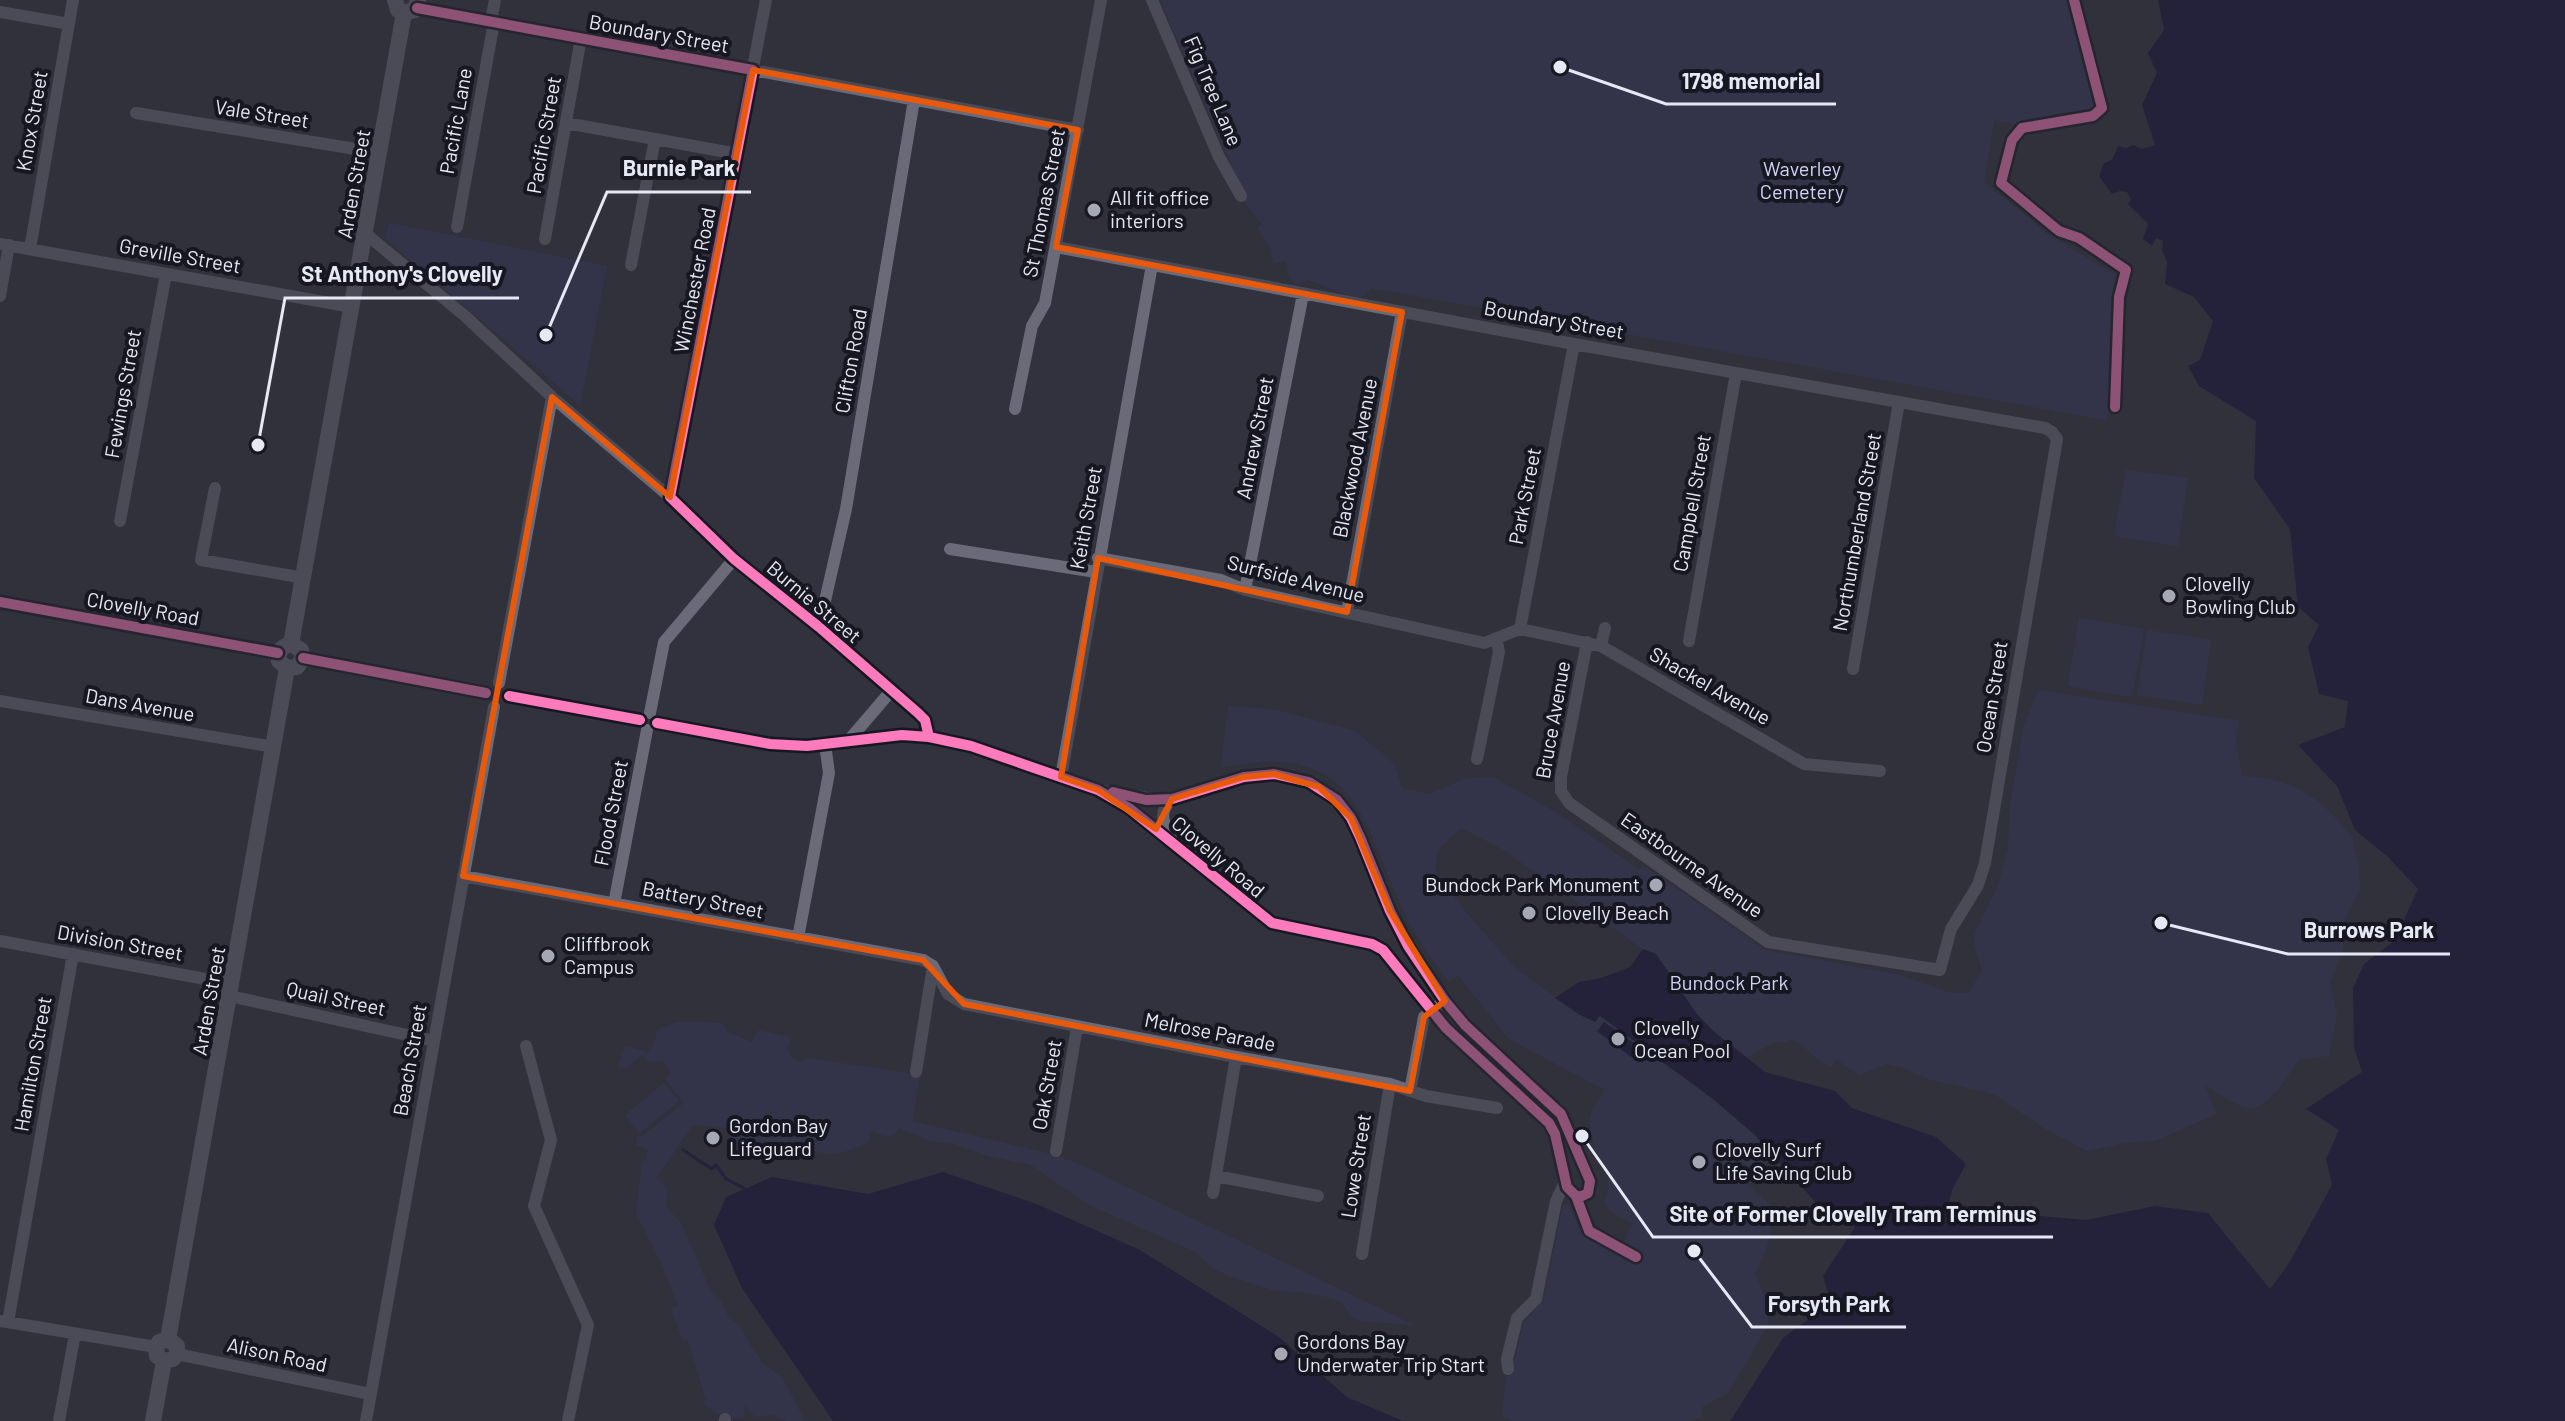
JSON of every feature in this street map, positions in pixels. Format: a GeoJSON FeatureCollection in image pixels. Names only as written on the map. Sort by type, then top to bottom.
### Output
{"type":"FeatureCollection","features":[{"type":"Feature","properties":{"kind":"main road","name":"Arden Street"},"geometry":{"type":"LineString","coordinates":[[284,649],[304,578],[409,5]]}},
{"type":"Feature","properties":{"kind":"main road"},"geometry":{"type":"LineString","coordinates":[[284,649],[301,650],[303,658],[297,667],[287,668],[281,664],[284,649]]}},
{"type":"Feature","properties":{"kind":"main road","name":"Arden Street"},"geometry":{"type":"LineString","coordinates":[[153,1421],[287,668]]}},
{"type":"Feature","properties":{"kind":"street","name":"Knox Street"},"geometry":{"type":"LineString","coordinates":[[30,249],[73,0]]}},
{"type":"Feature","properties":{"kind":"street","name":"Pacific Lane"},"geometry":{"type":"LineString","coordinates":[[457,227],[495,0]]}},
{"type":"Feature","properties":{"kind":"street","name":"Winchester Road"},"geometry":{"type":"LineString","coordinates":[[670,497],[766,0]]}},
{"type":"Feature","properties":{"kind":"street","name":"St Thomas Street"},"geometry":{"type":"LineString","coordinates":[[1015,409],[1032,326],[1045,303],[1101,0]]}},
{"type":"Feature","properties":{"kind":"street","name":"Fig Tree Lane"},"geometry":{"type":"LineString","coordinates":[[1152,0],[1219,157],[1241,196]]}},
{"type":"Feature","properties":{"kind":"street","name":"Boundary Street"},"geometry":{"type":"LineString","coordinates":[[409,5],[1078,130]]}},
{"type":"Feature","properties":{"kind":"street"},"geometry":{"type":"LineString","coordinates":[[0,12],[69,24]]}},
{"type":"Feature","properties":{"kind":"street","name":"Pacific Street"},"geometry":{"type":"LineString","coordinates":[[545,239],[581,38]]}},
{"type":"Feature","properties":{"kind":"street","name":"Clifton Road"},"geometry":{"type":"LineString","coordinates":[[819,627],[846,509],[914,100]]}},
{"type":"Feature","properties":{"kind":"street","name":"Vale Street"},"geometry":{"type":"LineString","coordinates":[[136,113],[380,153]]}},
{"type":"Feature","properties":{"kind":"street"},"geometry":{"type":"LineString","coordinates":[[566,123],[738,154]]}},
{"type":"Feature","properties":{"kind":"street"},"geometry":{"type":"LineString","coordinates":[[631,265],[655,139]]}},
{"type":"Feature","properties":{"kind":"street","name":"Burnie Street"},"geometry":{"type":"LineString","coordinates":[[366,234],[465,316],[552,397],[670,497],[734,559],[819,627],[925,720],[929,737]]}},
{"type":"Feature","properties":{"kind":"street"},"geometry":{"type":"LineString","coordinates":[[0,296],[5,244]]}},
{"type":"Feature","properties":{"kind":"street","name":"Greville Street"},"geometry":{"type":"LineString","coordinates":[[5,244],[352,307]]}},
{"type":"Feature","properties":{"kind":"street","name":"Boundary Street"},"geometry":{"type":"LineString","coordinates":[[1056,247],[2045,428]]}},
{"type":"Feature","properties":{"kind":"street","name":"Keith Street"},"geometry":{"type":"LineString","coordinates":[[1061,777],[1152,265]]}},
{"type":"Feature","properties":{"kind":"street","name":"Fewings Street"},"geometry":{"type":"LineString","coordinates":[[120,521],[166,274]]}},
{"type":"Feature","properties":{"kind":"street","name":"Andrew Street"},"geometry":{"type":"LineString","coordinates":[[1245,590],[1303,294]]}},
{"type":"Feature","properties":{"kind":"street","name":"Blackwood Avenue"},"geometry":{"type":"LineString","coordinates":[[1347,612],[1402,312]]}},
{"type":"Feature","properties":{"kind":"street","name":"Park Street"},"geometry":{"type":"LineString","coordinates":[[1520,629],[1574,344]]}},
{"type":"Feature","properties":{"kind":"street","name":"Campbell Street"},"geometry":{"type":"LineString","coordinates":[[1689,641],[1736,373]]}},
{"type":"Feature","properties":{"kind":"street"},"geometry":{"type":"LineString","coordinates":[[499,683],[552,397]]}},
{"type":"Feature","properties":{"kind":"street","name":"Northumberland Street"},"geometry":{"type":"LineString","coordinates":[[1853,669],[1899,402]]}},
{"type":"Feature","properties":{"kind":"street","name":"Ocean Street"},"geometry":{"type":"LineString","coordinates":[[1940,970],[1951,929],[1978,885],[1985,863],[2056,451],[2057,439],[2045,428]]}},
{"type":"Feature","properties":{"kind":"street"},"geometry":{"type":"LineString","coordinates":[[215,488],[201,560],[304,578]]}},
{"type":"Feature","properties":{"kind":"street","name":"Surfside Avenue"},"geometry":{"type":"LineString","coordinates":[[950,549],[1221,580],[1245,590],[1490,641]]}},
{"type":"Feature","properties":{"kind":"street","name":"Flood Street"},"geometry":{"type":"LineString","coordinates":[[614,904],[664,642],[734,559]]}},
{"type":"Feature","properties":{"kind":"street","name":"Clovelly Road"},"geometry":{"type":"LineString","coordinates":[[0,602],[284,649]]}},
{"type":"Feature","properties":{"kind":"street"},"geometry":{"type":"LineString","coordinates":[[1601,646],[1605,628]]}},
{"type":"Feature","properties":{"kind":"street"},"geometry":{"type":"LineString","coordinates":[[1477,759],[1499,652],[1490,641],[1520,629]]}},
{"type":"Feature","properties":{"kind":"street","name":"Shackel Avenue"},"geometry":{"type":"LineString","coordinates":[[1520,629],[1601,646],[1804,764],[1880,771]]}},
{"type":"Feature","properties":{"kind":"street","name":"Bruce Avenue"},"geometry":{"type":"LineString","coordinates":[[1569,803],[1561,791],[1561,777],[1587,642]]}},
{"type":"Feature","properties":{"kind":"street"},"geometry":{"type":"LineString","coordinates":[[303,658],[486,693]]}},
{"type":"Feature","properties":{"kind":"street"},"geometry":{"type":"LineString","coordinates":[[499,683],[508,689],[509,696],[506,704],[494,707],[487,700],[486,693],[492,685],[499,683]]}},
{"type":"Feature","properties":{"kind":"street"},"geometry":{"type":"LineString","coordinates":[[849,740],[891,691]]}},
{"type":"Feature","properties":{"kind":"street","name":"Clovelly Road"},"geometry":{"type":"LineString","coordinates":[[509,696],[770,744],[796,746],[902,735],[929,737],[971,746],[1098,790],[1129,808],[1175,843],[1272,923],[1372,944],[1383,950],[1446,1028],[1549,1123],[1555,1134],[1566,1180]]}},
{"type":"Feature","properties":{"kind":"street","name":"Dans Avenue"},"geometry":{"type":"LineString","coordinates":[[0,701],[274,747]]}},
{"type":"Feature","properties":{"kind":"street","name":"Beach Street"},"geometry":{"type":"LineString","coordinates":[[366,1421],[494,707]]}},
{"type":"Feature","properties":{"kind":"street"},"geometry":{"type":"LineString","coordinates":[[798,938],[829,773],[825,744]]}},
{"type":"Feature","properties":{"kind":"street"},"geometry":{"type":"LineString","coordinates":[[1098,790],[1146,800],[1172,799],[1264,774],[1309,782],[1330,795],[1351,818],[1390,911],[1408,946],[1445,1001],[1465,1025],[1561,1114],[1591,1186],[1582,1196],[1576,1196],[1571,1193],[1566,1180]]}},
{"type":"Feature","properties":{"kind":"street"},"geometry":{"type":"LineString","coordinates":[[1172,799],[1165,806],[1163,818],[1175,843]]}},
{"type":"Feature","properties":{"kind":"street","name":"Eastbourne Avenue"},"geometry":{"type":"LineString","coordinates":[[1569,803],[1768,942],[1940,970]]}},
{"type":"Feature","properties":{"kind":"street","name":"Battery Street"},"geometry":{"type":"LineString","coordinates":[[463,876],[923,960],[933,966]]}},
{"type":"Feature","properties":{"kind":"street","name":"Division Street"},"geometry":{"type":"LineString","coordinates":[[0,941],[73,954],[231,990]]}},
{"type":"Feature","properties":{"kind":"street","name":"Hamilton Street"},"geometry":{"type":"LineString","coordinates":[[4,1321],[73,954]]}},
{"type":"Feature","properties":{"kind":"street"},"geometry":{"type":"LineString","coordinates":[[916,1072],[933,966]]}},
{"type":"Feature","properties":{"kind":"street","name":"Melrose Parade"},"geometry":{"type":"LineString","coordinates":[[933,966],[948,994],[956,1001],[1077,1027],[1390,1084],[1426,1096],[1497,1108]]}},
{"type":"Feature","properties":{"kind":"street","name":"Quail Street"},"geometry":{"type":"LineString","coordinates":[[231,990],[434,1041]]}},
{"type":"Feature","properties":{"kind":"street"},"geometry":{"type":"LineString","coordinates":[[1410,1091],[1424,1017],[1445,1001]]}},
{"type":"Feature","properties":{"kind":"street","name":"Oak Street"},"geometry":{"type":"LineString","coordinates":[[1056,1151],[1077,1027]]}},
{"type":"Feature","properties":{"kind":"street"},"geometry":{"type":"LineString","coordinates":[[526,1046],[551,1140],[534,1206],[588,1325],[568,1421]]}},
{"type":"Feature","properties":{"kind":"street"},"geometry":{"type":"LineString","coordinates":[[1213,1193],[1236,1057]]}},
{"type":"Feature","properties":{"kind":"street","name":"Lowe Street"},"geometry":{"type":"LineString","coordinates":[[1362,1254],[1390,1084]]}},
{"type":"Feature","properties":{"kind":"street"},"geometry":{"type":"LineString","coordinates":[[1216,1176],[1318,1196]]}},
{"type":"Feature","properties":{"kind":"street"},"geometry":{"type":"LineString","coordinates":[[1508,1369],[1507,1359],[1517,1318],[1536,1299],[1556,1201],[1566,1180]]}},
{"type":"Feature","properties":{"kind":"street","name":"Alison Road"},"geometry":{"type":"LineString","coordinates":[[4,1321],[166,1350],[370,1394]]}},
{"type":"Feature","properties":{"kind":"street"},"geometry":{"type":"LineString","coordinates":[[59,1421],[75,1334]]}},
{"type":"Feature","properties":{"kind":"highlighted area"},"geometry":{"type":"Polygon","coordinates":[[[753,70],[1078,130],[1056,247],[1402,312],[1347,612],[1098,558],[1061,777],[1098,790],[1156,829],[1172,799],[1244,777],[1274,774],[1319,787],[1351,818],[1390,911],[1445,1001],[1424,1017],[1410,1091],[964,1004],[923,960],[463,876],[552,397],[670,497],[753,70]]]}},
{"type":"Feature","properties":{"kind":"green space","name":"Waverley Cemetery"},"geometry":{"type":"Polygon","coordinates":[[[1160,0],[2067,0],[2097,104],[2093,112],[2017,124],[1994,120],[1984,182],[2046,233],[2114,274],[2115,396],[2106,420],[1371,288],[1364,296],[1358,296],[1308,280],[1297,285],[1289,277],[1286,260],[1273,264],[1271,249],[1257,228],[1262,224],[1236,192],[1231,163],[1160,0]]]}},
{"type":"Feature","properties":{"kind":"green space"},"geometry":{"type":"Polygon","coordinates":[[[389,223],[607,266],[580,405],[385,238],[389,223]]]}},
{"type":"Feature","properties":{"kind":"green space"},"geometry":{"type":"Polygon","coordinates":[[[2126,470],[2188,478],[2178,546],[2114,536],[2126,470]]]}},
{"type":"Feature","properties":{"kind":"green space"},"geometry":{"type":"Polygon","coordinates":[[[2079,618],[2144,629],[2132,697],[2068,686],[2079,618]]]}},
{"type":"Feature","properties":{"kind":"green space"},"geometry":{"type":"Polygon","coordinates":[[[2147,630],[2211,640],[2202,705],[2137,695],[2147,630]]]}},
{"type":"Feature","properties":{"kind":"green space","name":"Bundock Park"},"geometry":{"type":"Polygon","coordinates":[[[2038,690],[2239,721],[2236,741],[2242,776],[2277,781],[2305,793],[2330,812],[2353,839],[2361,886],[2338,934],[2344,946],[2330,983],[2337,1015],[2329,1056],[2300,1059],[2269,1099],[2253,1108],[2229,1100],[2205,1085],[2216,1114],[2157,1140],[2087,1151],[2044,1128],[1994,1094],[1928,1079],[1901,1067],[1886,1064],[1859,1075],[1836,1059],[1832,1066],[1826,1064],[1791,1039],[1789,1042],[1774,1042],[1746,1058],[1699,1016],[1667,969],[1652,954],[1502,849],[1461,828],[1438,850],[1435,872],[1515,968],[1580,1015],[1599,1015],[1713,1099],[1772,1149],[1756,1170],[1735,1159],[1743,1179],[1772,1206],[1772,1216],[1769,1241],[1755,1273],[1769,1311],[1768,1325],[1728,1393],[1702,1407],[1701,1417],[1688,1421],[1511,1421],[1502,1415],[1506,1379],[1516,1356],[1523,1324],[1544,1299],[1563,1205],[1569,1205],[1588,1236],[1619,1256],[1632,1223],[1613,1214],[1604,1203],[1609,1187],[1608,1176],[1595,1148],[1589,1122],[1605,1090],[1509,1039],[1458,975],[1449,982],[1414,931],[1369,829],[1353,802],[1333,780],[1306,766],[1269,762],[1221,768],[1228,706],[1277,710],[1355,731],[1394,764],[1402,788],[1429,794],[1467,778],[1493,777],[1555,812],[1639,869],[1644,866],[1765,950],[1896,974],[1951,993],[1969,993],[1982,970],[1974,943],[1975,933],[1997,888],[2008,849],[2010,805],[2024,726],[2038,690]]]}},
{"type":"Feature","properties":{"kind":"green space"},"geometry":{"type":"Polygon","coordinates":[[[678,1022],[722,1023],[728,1032],[751,1042],[759,1030],[789,1037],[788,1051],[797,1061],[808,1058],[920,1075],[912,1121],[1055,1155],[1081,1165],[1414,1325],[1362,1321],[1354,1318],[1342,1303],[1331,1298],[1276,1291],[1229,1276],[1212,1268],[1196,1252],[1089,1205],[1031,1165],[985,1155],[954,1144],[931,1141],[899,1128],[894,1135],[885,1136],[870,1131],[869,1142],[828,1154],[800,1146],[735,1146],[736,1141],[728,1138],[727,1128],[693,1125],[656,1178],[667,1189],[666,1206],[682,1225],[711,1292],[722,1303],[729,1318],[739,1324],[764,1365],[782,1377],[805,1421],[786,1421],[773,1415],[755,1417],[745,1405],[743,1419],[716,1414],[703,1402],[706,1400],[688,1340],[682,1339],[673,1312],[672,1308],[678,1306],[664,1269],[636,1213],[642,1162],[646,1160],[648,1149],[636,1145],[637,1136],[642,1136],[684,1103],[665,1079],[671,1074],[664,1061],[649,1062],[642,1055],[626,1068],[618,1067],[625,1046],[648,1052],[658,1029],[678,1022]]]}},
{"type":"Feature","properties":{"kind":"green space"},"geometry":{"type":"Polygon","coordinates":[[[664,1083],[679,1101],[640,1133],[625,1115],[664,1083]]]}},
{"type":"Feature","properties":{"kind":"shaded area"},"geometry":{"type":"Polygon","coordinates":[[[2158,0],[2565,0],[2565,1421],[1730,1421],[1783,1338],[1831,1302],[1823,1276],[1855,1227],[1827,1215],[1756,1136],[1713,1099],[1600,1016],[1595,1022],[1555,998],[1579,982],[1630,967],[1643,949],[1656,954],[1696,1013],[1712,1030],[1765,1072],[1835,1091],[1852,1108],[1936,1137],[1966,1164],[1953,1188],[1947,1208],[2086,1220],[2155,1206],[2208,1213],[2270,1289],[2288,1265],[2332,1185],[2326,1159],[2339,1130],[2306,1109],[2362,1072],[2354,1047],[2353,988],[2364,964],[2394,941],[2418,889],[2387,856],[2355,830],[2337,786],[2298,745],[2345,727],[2348,701],[2319,694],[2308,647],[2319,625],[2298,607],[2290,529],[2254,478],[2256,421],[2199,386],[2188,366],[2200,360],[2213,321],[2194,297],[2165,284],[2167,262],[2162,250],[2163,241],[2156,238],[2152,246],[2143,239],[2148,224],[2128,204],[2131,200],[2127,192],[2112,194],[2099,176],[2104,163],[2112,160],[2118,146],[2126,148],[2133,145],[2142,149],[2155,145],[2142,105],[2157,73],[2148,53],[2164,30],[2158,0]]]}},
{"type":"Feature","properties":{"kind":"shaded area","name":"Clovelly Ocean Pool"},"geometry":{"type":"Polygon","coordinates":[[[1604,1022],[1639,1047],[1631,1057],[1597,1031],[1604,1022]]]}},
{"type":"Feature","properties":{"kind":"shaded area"},"geometry":{"type":"Polygon","coordinates":[[[943,1172],[1039,1205],[1140,1250],[1279,1337],[1347,1397],[1403,1421],[833,1421],[742,1288],[714,1225],[726,1197],[772,1177],[868,1194],[943,1172]]]}},
{"type":"Feature","properties":{"kind":"waterway"},"geometry":{"type":"LineString","coordinates":[[683,1150],[712,1169],[716,1165],[726,1179],[744,1188]]}},
{"type":"Feature","properties":{"kind":"cycle path"},"geometry":{"type":"LineString","coordinates":[[2074,0],[2102,108],[2093,116],[2022,128],[2012,140],[2001,183],[2059,231],[2079,238],[2126,270],[2119,297],[2115,407]]}},
{"type":"Feature","properties":{"kind":"cycle path"},"geometry":{"type":"LineString","coordinates":[[417,8],[753,70],[670,497],[734,559],[819,627],[918,713],[925,720],[929,737]]}},
{"type":"Feature","properties":{"kind":"cycle path"},"geometry":{"type":"LineString","coordinates":[[0,602],[278,653]]}},
{"type":"Feature","properties":{"kind":"cycle path"},"geometry":{"type":"LineString","coordinates":[[303,658],[486,693]]}},
{"type":"Feature","properties":{"kind":"cycle path"},"geometry":{"type":"LineString","coordinates":[[509,696],[640,720]]}},
{"type":"Feature","properties":{"kind":"cycle path"},"geometry":{"type":"LineString","coordinates":[[657,723],[770,744],[807,746],[902,735],[929,737],[971,746],[1098,790],[1129,808],[1272,923],[1372,944],[1383,950],[1446,1028],[1549,1123],[1555,1134],[1567,1187],[1576,1196],[1589,1231],[1636,1257]]}},
{"type":"Feature","properties":{"kind":"cycle path"},"geometry":{"type":"LineString","coordinates":[[1113,792],[1146,800],[1172,799],[1244,777],[1274,774],[1309,782],[1337,800],[1351,818],[1408,946],[1445,1001],[1465,1025],[1561,1114],[1590,1181],[1588,1193],[1576,1196]]}},
{"type":"Feature","properties":{"kind":"place","name":"1798 memorial"},"geometry":{"type":"Point","coordinates":[1560,67]}},
{"type":"Feature","properties":{"kind":"place","name":"All fit office interiors"},"geometry":{"type":"Point","coordinates":[1094,210]}},
{"type":"Feature","properties":{"kind":"place","name":"Burnie Park"},"geometry":{"type":"Point","coordinates":[546,335]}},
{"type":"Feature","properties":{"kind":"place","name":"St Anthony's Clovelly"},"geometry":{"type":"Point","coordinates":[258,445]}},
{"type":"Feature","properties":{"kind":"place","name":"Clovelly Bowling Club"},"geometry":{"type":"Point","coordinates":[2169,596]}},
{"type":"Feature","properties":{"kind":"place","name":"Bundock Park Monument"},"geometry":{"type":"Point","coordinates":[1656,885]}},
{"type":"Feature","properties":{"kind":"place","name":"Clovelly Beach"},"geometry":{"type":"Point","coordinates":[1529,913]}},
{"type":"Feature","properties":{"kind":"place","name":"Burrows Park"},"geometry":{"type":"Point","coordinates":[2161,923]}},
{"type":"Feature","properties":{"kind":"place","name":"Cliffbrook Campus"},"geometry":{"type":"Point","coordinates":[548,956]}},
{"type":"Feature","properties":{"kind":"place","name":"Clovelly Ocean Pool"},"geometry":{"type":"Point","coordinates":[1618,1039]}},
{"type":"Feature","properties":{"kind":"place","name":"Site of Former Clovelly Tram Terminus"},"geometry":{"type":"Point","coordinates":[1582,1136]}},
{"type":"Feature","properties":{"kind":"place","name":"Gordon Bay Lifeguard"},"geometry":{"type":"Point","coordinates":[713,1138]}},
{"type":"Feature","properties":{"kind":"place","name":"Clovelly Surf Life Saving Club"},"geometry":{"type":"Point","coordinates":[1699,1162]}},
{"type":"Feature","properties":{"kind":"place","name":"Forsyth Park"},"geometry":{"type":"Point","coordinates":[1694,1251]}},
{"type":"Feature","properties":{"kind":"place","name":"Gordons Bay Underwater Trip Start"},"geometry":{"type":"Point","coordinates":[1281,1354]}}]}
